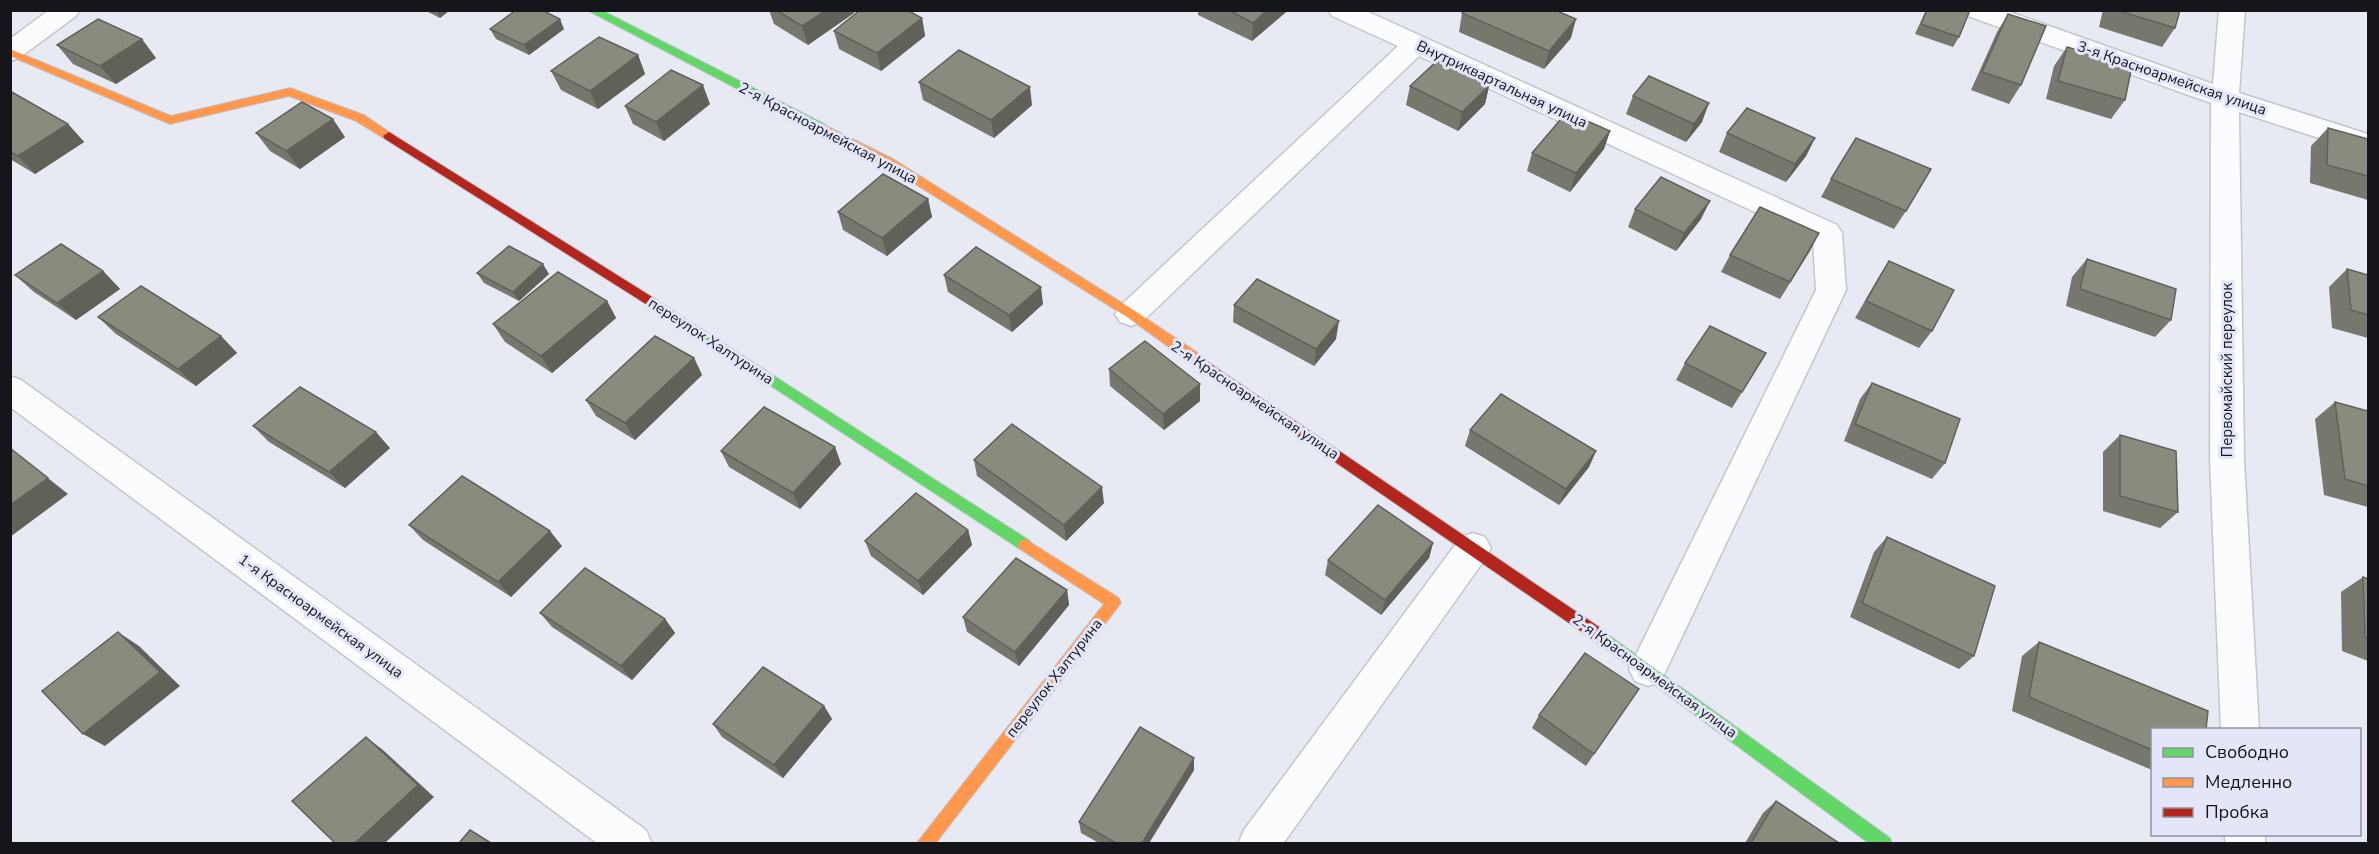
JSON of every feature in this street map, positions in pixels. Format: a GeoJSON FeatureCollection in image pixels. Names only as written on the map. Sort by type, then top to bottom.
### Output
{"type":"FeatureCollection","features":[{"type":"Feature","properties":{"kind":"street"},"geometry":{"type":"LineString","coordinates":[[11,52],[67,10]]}},
{"type":"Feature","properties":{"kind":"street","name":"2-я Красноармейская улица"},"geometry":{"type":"LineString","coordinates":[[592,10],[889,162],[1131,314],[1648,669],[1884,843]]}},
{"type":"Feature","properties":{"kind":"street","name":"Внутриквартальная улица"},"geometry":{"type":"LineString","coordinates":[[1341,10],[1827,233],[1831,290],[1648,669]]}},
{"type":"Feature","properties":{"kind":"street","name":"3-я Красноармейская улица"},"geometry":{"type":"LineString","coordinates":[[1977,10],[2225,98],[2368,144]]}},
{"type":"Feature","properties":{"kind":"street","name":"Первомайский переулок"},"geometry":{"type":"LineString","coordinates":[[2232,10],[2225,98],[2227,459],[2240,728]]}},
{"type":"Feature","properties":{"kind":"street"},"geometry":{"type":"LineString","coordinates":[[1131,314],[1416,44]]}},
{"type":"Feature","properties":{"kind":"street","name":"переулок Халтурина"},"geometry":{"type":"LineString","coordinates":[[11,52],[170,120],[290,92],[360,118],[608,274],[1114,603],[924,843]]}},
{"type":"Feature","properties":{"kind":"street","name":"1-я Красноармейская улица"},"geometry":{"type":"LineString","coordinates":[[10,389],[632,843]]}},
{"type":"Feature","properties":{"kind":"street"},"geometry":{"type":"LineString","coordinates":[[1258,843],[1473,548]]}},
{"type":"Feature","properties":{"kind":"building"},"geometry":{"type":"Polygon","coordinates":[[[516,10],[542,10],[560,19],[524,45],[490,29],[516,10]]]}},
{"type":"Feature","properties":{"kind":"building"},"geometry":{"type":"Polygon","coordinates":[[[776,10],[826,10],[802,26],[776,10]]]}},
{"type":"Feature","properties":{"kind":"building"},"geometry":{"type":"Polygon","coordinates":[[[860,10],[907,10],[922,18],[877,53],[834,31],[860,10]]]}},
{"type":"Feature","properties":{"kind":"building"},"geometry":{"type":"Polygon","coordinates":[[[1228,10],[1267,10],[1253,23],[1228,10]]]}},
{"type":"Feature","properties":{"kind":"building"},"geometry":{"type":"Polygon","coordinates":[[[1465,10],[1555,10],[1576,19],[1549,51],[1462,13],[1465,10]]]}},
{"type":"Feature","properties":{"kind":"building"},"geometry":{"type":"Polygon","coordinates":[[[1927,10],[1970,10],[1959,37],[1921,24],[1927,10]]]}},
{"type":"Feature","properties":{"kind":"building"},"geometry":{"type":"Polygon","coordinates":[[[2116,10],[2180,10],[2175,28],[2116,10]]]}},
{"type":"Feature","properties":{"kind":"building"},"geometry":{"type":"Polygon","coordinates":[[[2008,14],[2046,26],[2021,85],[1982,72],[2008,14]]]}},
{"type":"Feature","properties":{"kind":"building"},"geometry":{"type":"Polygon","coordinates":[[[98,19],[142,39],[100,66],[57,45],[98,19]]]}},
{"type":"Feature","properties":{"kind":"building"},"geometry":{"type":"Polygon","coordinates":[[[599,37],[638,55],[590,91],[551,71],[599,37]]]}},
{"type":"Feature","properties":{"kind":"building"},"geometry":{"type":"Polygon","coordinates":[[[2067,47],[2132,66],[2125,100],[2058,81],[2067,47]]]}},
{"type":"Feature","properties":{"kind":"building"},"geometry":{"type":"Polygon","coordinates":[[[959,50],[1030,87],[991,120],[919,82],[959,50]]]}},
{"type":"Feature","properties":{"kind":"building"},"geometry":{"type":"Polygon","coordinates":[[[1437,61],[1489,86],[1462,112],[1410,86],[1437,61]]]}},
{"type":"Feature","properties":{"kind":"building"},"geometry":{"type":"Polygon","coordinates":[[[671,70],[703,85],[656,122],[625,106],[671,70]]]}},
{"type":"Feature","properties":{"kind":"building"},"geometry":{"type":"Polygon","coordinates":[[[1649,76],[1709,103],[1694,124],[1633,96],[1649,76]]]}},
{"type":"Feature","properties":{"kind":"building"},"geometry":{"type":"Polygon","coordinates":[[[10,91],[68,124],[18,156],[10,152],[10,91]]]}},
{"type":"Feature","properties":{"kind":"building"},"geometry":{"type":"Polygon","coordinates":[[[302,102],[333,119],[286,151],[256,133],[302,102]]]}},
{"type":"Feature","properties":{"kind":"building"},"geometry":{"type":"Polygon","coordinates":[[[1747,108],[1815,138],[1795,164],[1727,133],[1747,108]]]}},
{"type":"Feature","properties":{"kind":"building"},"geometry":{"type":"Polygon","coordinates":[[[1567,112],[1610,131],[1576,173],[1532,153],[1567,112]]]}},
{"type":"Feature","properties":{"kind":"building"},"geometry":{"type":"Polygon","coordinates":[[[2328,128],[2368,139],[2368,176],[2327,165],[2328,128]]]}},
{"type":"Feature","properties":{"kind":"building"},"geometry":{"type":"Polygon","coordinates":[[[1856,138],[1931,169],[1906,211],[1831,179],[1856,138]]]}},
{"type":"Feature","properties":{"kind":"building"},"geometry":{"type":"Polygon","coordinates":[[[883,174],[928,199],[882,238],[838,212],[883,174]]]}},
{"type":"Feature","properties":{"kind":"building"},"geometry":{"type":"Polygon","coordinates":[[[1661,177],[1710,201],[1684,233],[1635,209],[1661,177]]]}},
{"type":"Feature","properties":{"kind":"building"},"geometry":{"type":"Polygon","coordinates":[[[1760,207],[1819,233],[1790,282],[1730,255],[1760,207]]]}},
{"type":"Feature","properties":{"kind":"building"},"geometry":{"type":"Polygon","coordinates":[[[61,244],[103,271],[57,303],[15,275],[61,244]]]}},
{"type":"Feature","properties":{"kind":"building"},"geometry":{"type":"Polygon","coordinates":[[[509,246],[543,264],[513,292],[477,273],[509,246]]]}},
{"type":"Feature","properties":{"kind":"building"},"geometry":{"type":"Polygon","coordinates":[[[976,247],[1041,287],[1009,315],[944,275],[976,247]]]}},
{"type":"Feature","properties":{"kind":"building"},"geometry":{"type":"Polygon","coordinates":[[[2087,259],[2176,289],[2171,320],[2080,289],[2087,259]]]}},
{"type":"Feature","properties":{"kind":"building"},"geometry":{"type":"Polygon","coordinates":[[[1889,261],[1954,290],[1932,331],[1866,301],[1889,261]]]}},
{"type":"Feature","properties":{"kind":"building"},"geometry":{"type":"Polygon","coordinates":[[[2347,269],[2368,275],[2368,315],[2351,310],[2347,269]]]}},
{"type":"Feature","properties":{"kind":"building"},"geometry":{"type":"Polygon","coordinates":[[[558,272],[607,301],[541,356],[493,324],[558,272]]]}},
{"type":"Feature","properties":{"kind":"building"},"geometry":{"type":"Polygon","coordinates":[[[1257,279],[1339,321],[1316,349],[1234,305],[1257,279]]]}},
{"type":"Feature","properties":{"kind":"building"},"geometry":{"type":"Polygon","coordinates":[[[141,286],[221,336],[178,369],[98,317],[141,286]]]}},
{"type":"Feature","properties":{"kind":"building"},"geometry":{"type":"Polygon","coordinates":[[[1710,326],[1766,353],[1742,392],[1685,363],[1710,326]]]}},
{"type":"Feature","properties":{"kind":"building"},"geometry":{"type":"Polygon","coordinates":[[[655,336],[694,358],[625,423],[586,400],[655,336]]]}},
{"type":"Feature","properties":{"kind":"building"},"geometry":{"type":"Polygon","coordinates":[[[1145,341],[1200,384],[1163,414],[1109,369],[1145,341]]]}},
{"type":"Feature","properties":{"kind":"building"},"geometry":{"type":"Polygon","coordinates":[[[1872,383],[1960,419],[1945,463],[1855,424],[1872,383]]]}},
{"type":"Feature","properties":{"kind":"building"},"geometry":{"type":"Polygon","coordinates":[[[300,387],[376,432],[329,472],[253,426],[300,387]]]}},
{"type":"Feature","properties":{"kind":"building"},"geometry":{"type":"Polygon","coordinates":[[[1501,394],[1596,451],[1566,489],[1470,430],[1501,394]]]}},
{"type":"Feature","properties":{"kind":"building"},"geometry":{"type":"Polygon","coordinates":[[[2335,402],[2368,411],[2368,486],[2345,479],[2335,402]]]}},
{"type":"Feature","properties":{"kind":"building"},"geometry":{"type":"Polygon","coordinates":[[[764,407],[835,447],[793,493],[721,451],[764,407]]]}},
{"type":"Feature","properties":{"kind":"building"},"geometry":{"type":"Polygon","coordinates":[[[1012,424],[1102,487],[1064,525],[974,460],[1012,424]]]}},
{"type":"Feature","properties":{"kind":"building"},"geometry":{"type":"Polygon","coordinates":[[[2120,435],[2176,451],[2178,512],[2120,496],[2120,435]]]}},
{"type":"Feature","properties":{"kind":"building"},"geometry":{"type":"Polygon","coordinates":[[[10,448],[48,478],[10,505],[10,448]]]}},
{"type":"Feature","properties":{"kind":"building"},"geometry":{"type":"Polygon","coordinates":[[[462,476],[550,531],[498,582],[409,525],[462,476]]]}},
{"type":"Feature","properties":{"kind":"building"},"geometry":{"type":"Polygon","coordinates":[[[916,493],[968,530],[918,581],[865,541],[916,493]]]}},
{"type":"Feature","properties":{"kind":"building"},"geometry":{"type":"Polygon","coordinates":[[[1378,505],[1433,543],[1385,600],[1328,560],[1378,505]]]}},
{"type":"Feature","properties":{"kind":"building"},"geometry":{"type":"Polygon","coordinates":[[[1887,537],[1995,586],[1974,656],[1862,603],[1887,537]]]}},
{"type":"Feature","properties":{"kind":"building"},"geometry":{"type":"Polygon","coordinates":[[[1016,558],[1067,590],[1015,652],[963,617],[1016,558]]]}},
{"type":"Feature","properties":{"kind":"building"},"geometry":{"type":"Polygon","coordinates":[[[585,568],[665,619],[621,666],[540,613],[585,568]]]}},
{"type":"Feature","properties":{"kind":"building"},"geometry":{"type":"Polygon","coordinates":[[[2363,577],[2368,579],[2368,638],[2365,637],[2363,577]]]}},
{"type":"Feature","properties":{"kind":"building"},"geometry":{"type":"Polygon","coordinates":[[[118,632],[160,672],[83,734],[42,691],[118,632]]]}},
{"type":"Feature","properties":{"kind":"building"},"geometry":{"type":"Polygon","coordinates":[[[2039,642],[2208,711],[2206,728],[2151,728],[2151,750],[2029,697],[2039,642]]]}},
{"type":"Feature","properties":{"kind":"building"},"geometry":{"type":"Polygon","coordinates":[[[1585,653],[1639,689],[1594,754],[1539,715],[1585,653]]]}},
{"type":"Feature","properties":{"kind":"building"},"geometry":{"type":"Polygon","coordinates":[[[763,667],[824,706],[774,765],[713,724],[763,667]]]}},
{"type":"Feature","properties":{"kind":"building"},"geometry":{"type":"Polygon","coordinates":[[[1140,727],[1194,758],[1142,843],[1116,843],[1079,822],[1140,727]]]}},
{"type":"Feature","properties":{"kind":"building"},"geometry":{"type":"Polygon","coordinates":[[[366,737],[418,785],[355,843],[335,843],[292,801],[366,737]]]}},
{"type":"Feature","properties":{"kind":"building"},"geometry":{"type":"Polygon","coordinates":[[[1776,801],[1839,843],[1751,843],[1776,801]]]}},
{"type":"Feature","properties":{"kind":"building"},"geometry":{"type":"Polygon","coordinates":[[[470,830],[491,843],[459,843],[470,830]]]}},
{"type":"Feature","properties":{"kind":"traffic: fast"},"geometry":{"type":"LineString","coordinates":[[592,10],[820,127]]}},
{"type":"Feature","properties":{"kind":"traffic: fast"},"geometry":{"type":"LineString","coordinates":[[653,303],[1025,545]]}},
{"type":"Feature","properties":{"kind":"traffic: fast"},"geometry":{"type":"LineString","coordinates":[[1600,636],[1884,844]]}},
{"type":"Feature","properties":{"kind":"traffic: slow"},"geometry":{"type":"LineString","coordinates":[[12,52],[170,120],[290,92],[360,118],[389,136]]}},
{"type":"Feature","properties":{"kind":"traffic: slow"},"geometry":{"type":"LineString","coordinates":[[820,127],[889,162],[1131,314],[1202,363]]}},
{"type":"Feature","properties":{"kind":"traffic: slow"},"geometry":{"type":"LineString","coordinates":[[924,844],[1114,603],[1025,545]]}},
{"type":"Feature","properties":{"kind":"traffic: jam"},"geometry":{"type":"LineString","coordinates":[[389,136],[653,303]]}},
{"type":"Feature","properties":{"kind":"traffic: jam"},"geometry":{"type":"LineString","coordinates":[[1202,363],[1600,636]]}}]}
